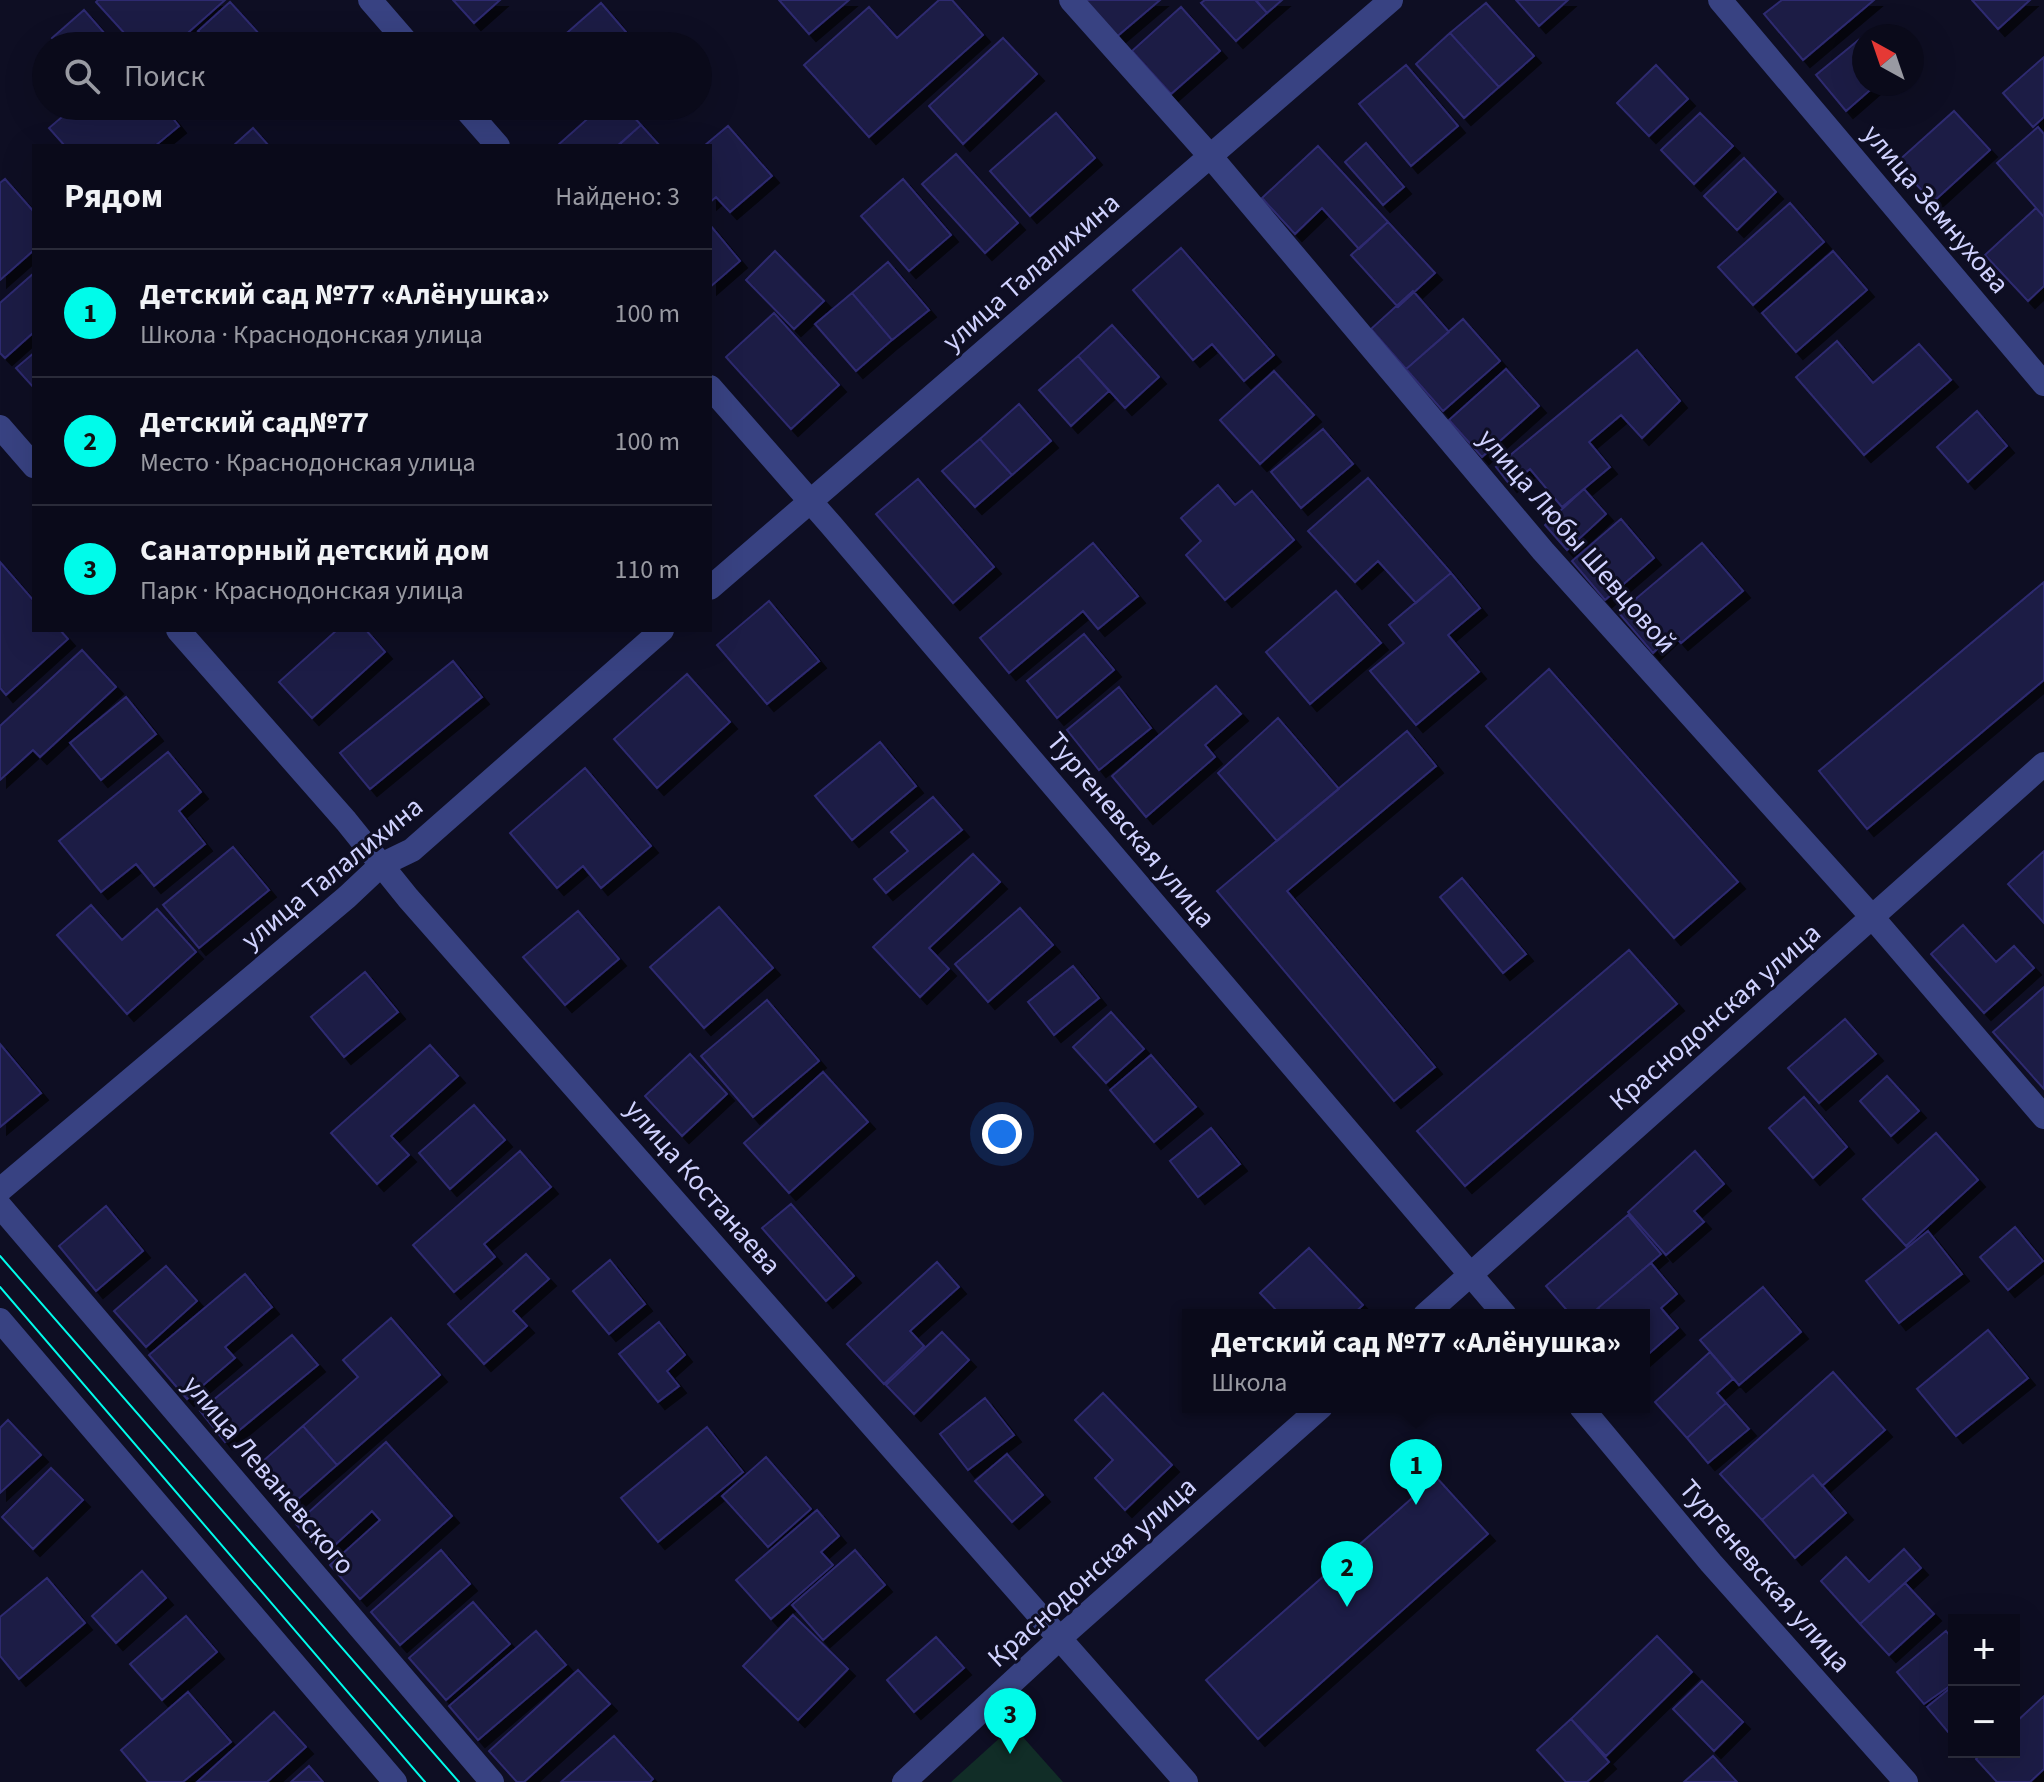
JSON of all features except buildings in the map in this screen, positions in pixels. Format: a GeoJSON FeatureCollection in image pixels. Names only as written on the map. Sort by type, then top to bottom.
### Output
{"type":"FeatureCollection","features":[{"type":"Feature","properties":{"kind":"street"},"geometry":{"type":"LineString","coordinates":[[370,0],[398,32]]}},
{"type":"Feature","properties":{"kind":"street","name":"улица Любы Шевцовой"},"geometry":{"type":"LineString","coordinates":[[1071,0],[1211,157],[1543,551],[1873,918],[2044,1117]]}},
{"type":"Feature","properties":{"kind":"street","name":"улица Талалихина"},"geometry":{"type":"LineString","coordinates":[[712,586],[1391,0]]}},
{"type":"Feature","properties":{"kind":"street","name":"улица Земнухова"},"geometry":{"type":"LineString","coordinates":[[1720,0],[2044,384]]}},
{"type":"Feature","properties":{"kind":"street"},"geometry":{"type":"LineString","coordinates":[[475,120],[496,144]]}},
{"type":"Feature","properties":{"kind":"street","name":"Тургеневская улица"},"geometry":{"type":"LineString","coordinates":[[712,389],[811,501],[1500,1309]]}},
{"type":"Feature","properties":{"kind":"street"},"geometry":{"type":"LineString","coordinates":[[0,427],[32,464]]}},
{"type":"Feature","properties":{"kind":"street","name":"улица Костанаева"},"geometry":{"type":"LineString","coordinates":[[180,632],[1186,1782]]}},
{"type":"Feature","properties":{"kind":"street","name":"улица Талалихина"},"geometry":{"type":"LineString","coordinates":[[0,1190],[381,865],[412,850],[660,632]]}},
{"type":"Feature","properties":{"kind":"street","name":"Краснодонская улица"},"geometry":{"type":"LineString","coordinates":[[1432,1309],[2044,764]]}},
{"type":"Feature","properties":{"kind":"street","name":"улица Леваневского"},"geometry":{"type":"LineString","coordinates":[[0,1206],[492,1782]]}},
{"type":"Feature","properties":{"kind":"street"},"geometry":{"type":"LineString","coordinates":[[0,1320],[395,1782]]}},
{"type":"Feature","properties":{"kind":"street","name":"Краснодонская улица"},"geometry":{"type":"LineString","coordinates":[[904,1782],[1060,1638],[1314,1413]]}},
{"type":"Feature","properties":{"kind":"street","name":"Тургеневская улица"},"geometry":{"type":"LineString","coordinates":[[1586,1413],[1711,1563],[1906,1782]]}},
{"type":"Feature","properties":{"kind":"green space"},"geometry":{"type":"Polygon","coordinates":[[[1013,1726],[1063,1782],[951,1782],[1013,1726]]]}},
{"type":"Feature","properties":{"kind":"tram line"},"geometry":{"type":"LineString","coordinates":[[0,1256],[459,1782]]}},
{"type":"Feature","properties":{"kind":"tram line"},"geometry":{"type":"LineString","coordinates":[[0,1287],[425,1782]]}},
{"type":"Feature","properties":{"kind":"place","name":"Детский сад №77 «Алёнушка»"},"geometry":{"type":"Point","coordinates":[1416,1505]}},
{"type":"Feature","properties":{"kind":"place","name":"Детский сад№77"},"geometry":{"type":"Point","coordinates":[1347,1607]}},
{"type":"Feature","properties":{"kind":"place","name":"Санаторный детский дом"},"geometry":{"type":"Point","coordinates":[1010,1754]}}]}
